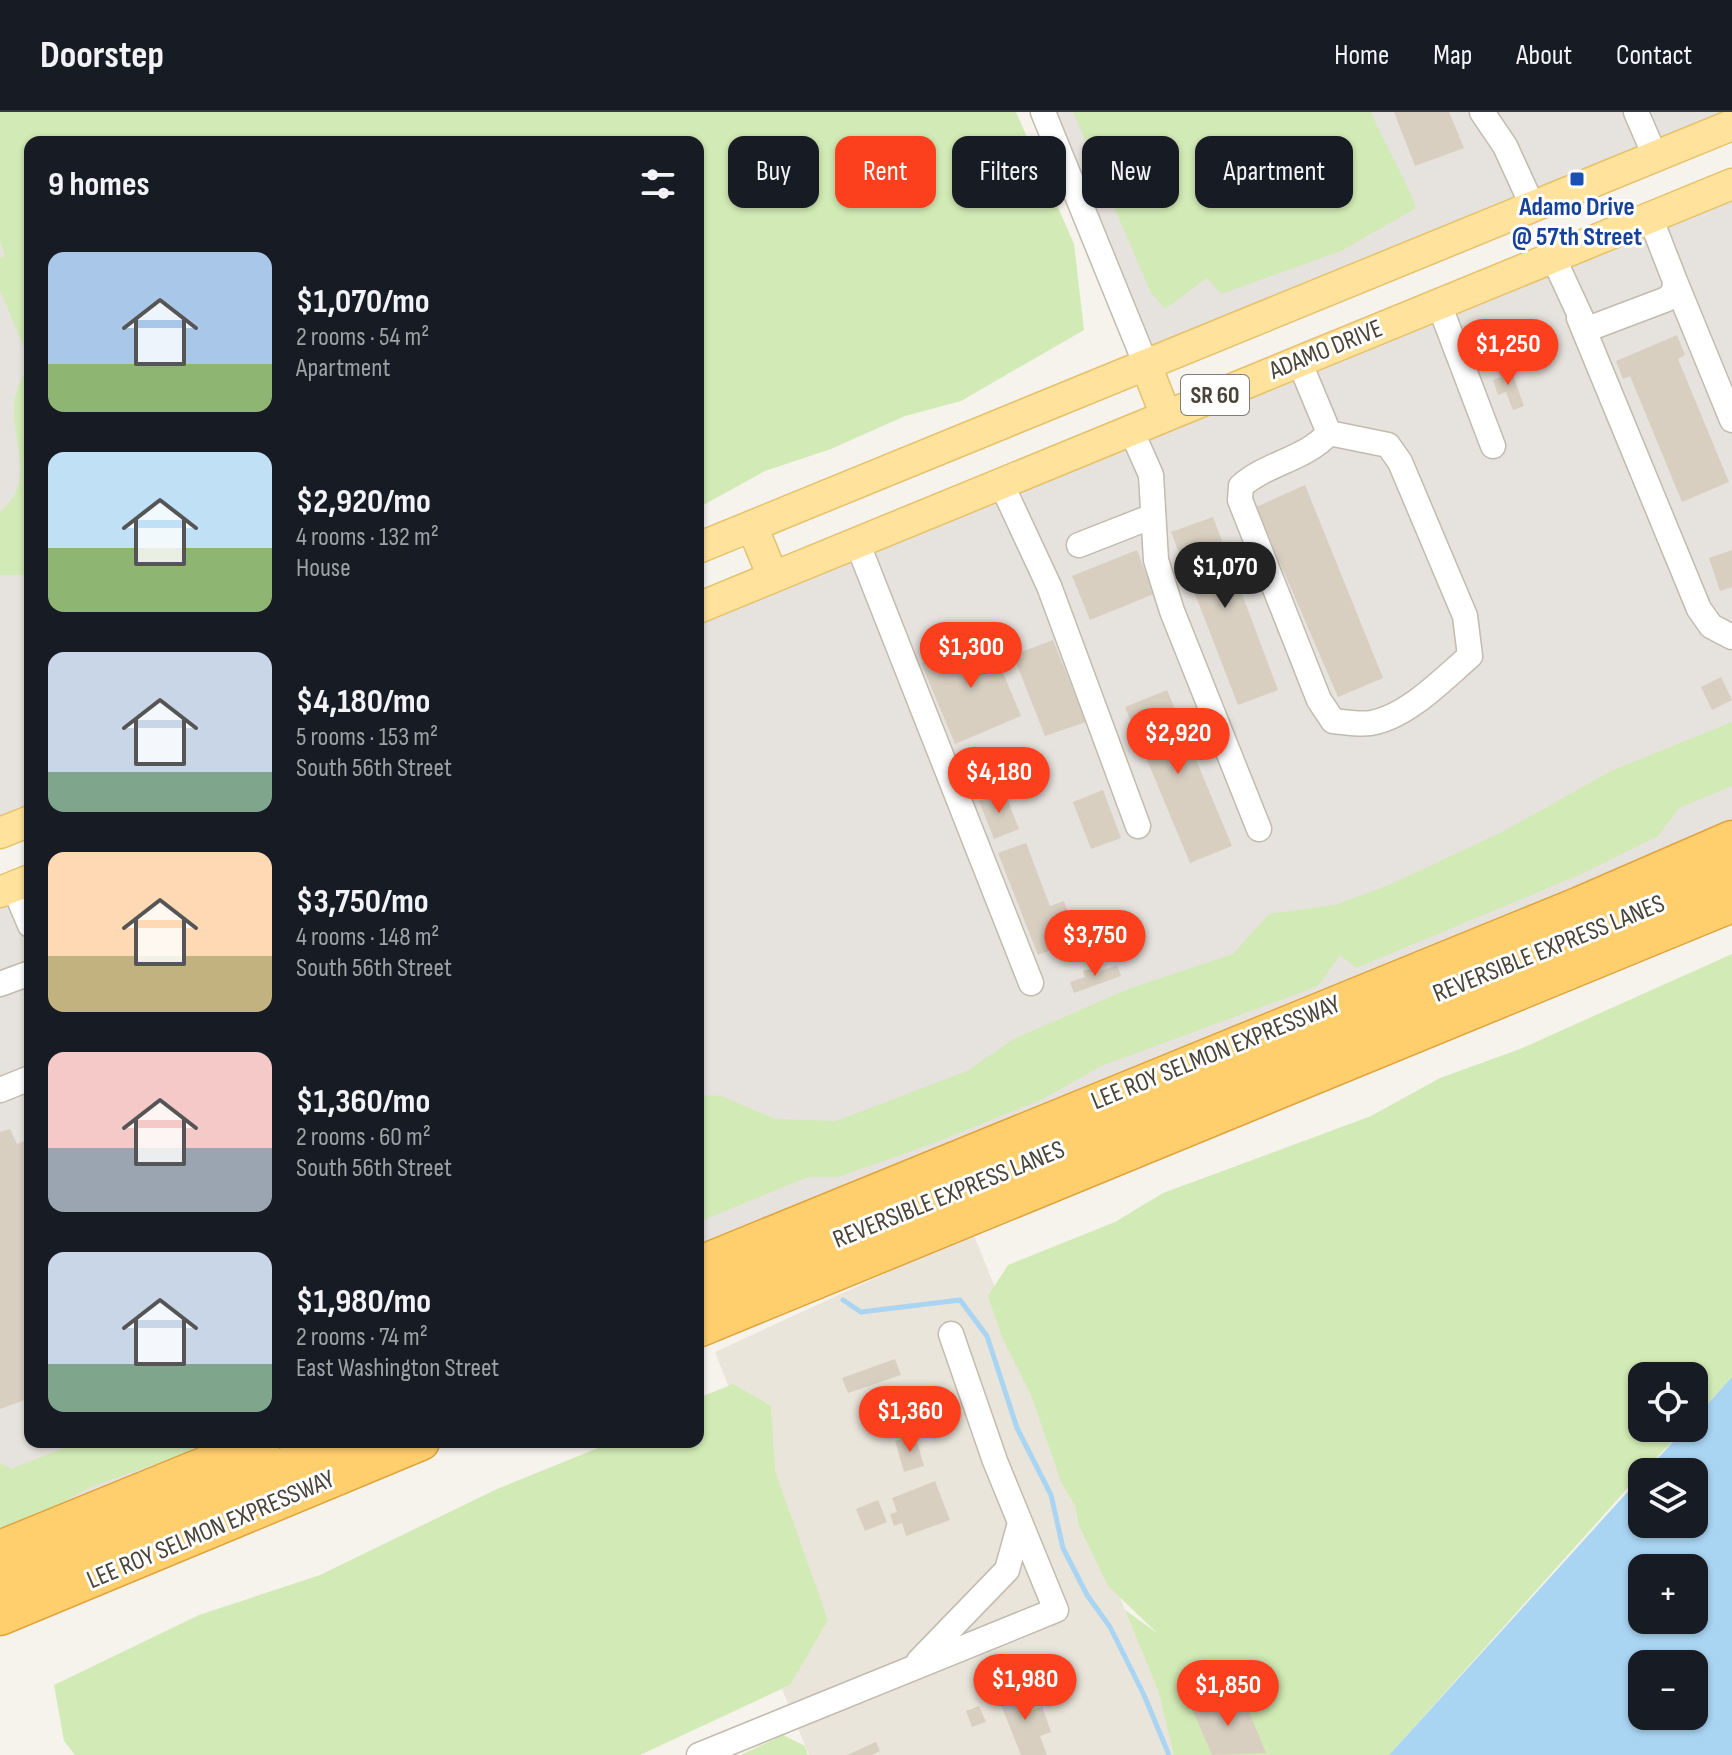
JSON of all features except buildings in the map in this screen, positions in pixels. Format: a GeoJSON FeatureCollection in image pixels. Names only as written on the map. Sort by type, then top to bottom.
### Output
{"type":"FeatureCollection","features":[{"type":"Feature","properties":{"kind":"highway","name":"LEE ROY SELMON EXPRESSWAY"},"geometry":{"type":"LineString","coordinates":[[704,1263],[1580,905],[1732,839]]}},
{"type":"Feature","properties":{"kind":"highway","name":"REVERSIBLE EXPRESS LANES"},"geometry":{"type":"LineString","coordinates":[[704,1296],[1732,872]]}},
{"type":"Feature","properties":{"kind":"highway"},"geometry":{"type":"LineString","coordinates":[[704,1327],[1732,904]]}},
{"type":"Feature","properties":{"kind":"highway"},"geometry":{"type":"LineString","coordinates":[[0,1549],[247,1448]]}},
{"type":"Feature","properties":{"kind":"highway"},"geometry":{"type":"LineString","coordinates":[[0,1582],[329,1448]]}},
{"type":"Feature","properties":{"kind":"highway","name":"LEE ROY SELMON EXPRESSWAY"},"geometry":{"type":"LineString","coordinates":[[14,1612],[407,1448]]}},
{"type":"Feature","properties":{"kind":"main road","name":"ADAMO DRIVE"},"geometry":{"type":"LineString","coordinates":[[704,546],[1732,125]]}},
{"type":"Feature","properties":{"kind":"main road","name":"ADAMO DRIVE"},"geometry":{"type":"LineString","coordinates":[[704,606],[1732,184]]}},
{"type":"Feature","properties":{"kind":"main road"},"geometry":{"type":"LineString","coordinates":[[1146,365],[1166,416]]}},
{"type":"Feature","properties":{"kind":"main road"},"geometry":{"type":"LineString","coordinates":[[752,526],[773,577]]}},
{"type":"Feature","properties":{"kind":"main road"},"geometry":{"type":"LineString","coordinates":[[0,833],[24,823]]}},
{"type":"Feature","properties":{"kind":"street"},"geometry":{"type":"LineString","coordinates":[[1043,112],[1146,365]]}},
{"type":"Feature","properties":{"kind":"street"},"geometry":{"type":"LineString","coordinates":[[1482,112],[1505,146],[1533,207]]}},
{"type":"Feature","properties":{"kind":"street"},"geometry":{"type":"LineString","coordinates":[[1636,112],[1655,156]]}},
{"type":"Feature","properties":{"kind":"street"},"geometry":{"type":"LineString","coordinates":[[1650,217],[1732,420]]}},
{"type":"Feature","properties":{"kind":"street"},"geometry":{"type":"LineString","coordinates":[[1553,257],[1699,609],[1711,626],[1732,637]]}},
{"type":"Feature","properties":{"kind":"street"},"geometry":{"type":"LineString","coordinates":[[1579,318],[1593,327],[1667,299],[1674,292],[1675,281]]}},
{"type":"Feature","properties":{"kind":"street"},"geometry":{"type":"LineString","coordinates":[[1439,304],[1493,446]]}},
{"type":"Feature","properties":{"kind":"street"},"geometry":{"type":"LineString","coordinates":[[1299,361],[1329,433]]}},
{"type":"Feature","properties":{"kind":"street"},"geometry":{"type":"LineString","coordinates":[[1131,430],[1151,475],[1156,560],[1172,611],[1259,829]]}},
{"type":"Feature","properties":{"kind":"street"},"geometry":{"type":"LineString","coordinates":[[1329,433],[1388,445],[1400,462],[1465,616],[1470,656],[1416,700],[1384,720],[1368,724],[1333,721],[1319,700],[1240,500],[1241,486],[1252,476],[1318,446],[1329,433]]}},
{"type":"Feature","properties":{"kind":"street"},"geometry":{"type":"LineString","coordinates":[[1001,483],[1049,586],[1138,826]]}},
{"type":"Feature","properties":{"kind":"street"},"geometry":{"type":"LineString","coordinates":[[1079,545],[1153,516]]}},
{"type":"Feature","properties":{"kind":"street"},"geometry":{"type":"LineString","coordinates":[[857,542],[1031,983]]}},
{"type":"Feature","properties":{"kind":"street"},"geometry":{"type":"LineString","coordinates":[[11,884],[24,912]]}},
{"type":"Feature","properties":{"kind":"street"},"geometry":{"type":"LineString","coordinates":[[0,984],[24,975]]}},
{"type":"Feature","properties":{"kind":"street"},"geometry":{"type":"LineString","coordinates":[[0,1090],[24,1080]]}},
{"type":"Feature","properties":{"kind":"street"},"geometry":{"type":"LineString","coordinates":[[699,1755],[1056,1610],[1020,1523],[951,1334]]}},
{"type":"Feature","properties":{"kind":"street"},"geometry":{"type":"LineString","coordinates":[[908,1671],[1007,1570],[1020,1523]]}},
{"type":"Feature","properties":{"kind":"shaded area"},"geometry":{"type":"Polygon","coordinates":[[[0,112],[24,136],[24,808],[0,817],[0,112]]]}},
{"type":"Feature","properties":{"kind":"shaded area"},"geometry":{"type":"Polygon","coordinates":[[[1047,112],[1732,112],[1153,364],[1087,208],[1179,208],[1179,136],[1082,136],[1082,195],[1066,157],[1066,136],[1057,136],[1047,112]]]}},
{"type":"Feature","properties":{"kind":"shaded area"},"geometry":{"type":"Polygon","coordinates":[[[1732,193],[1732,836],[704,1261],[704,617],[1732,193]]]}},
{"type":"Feature","properties":{"kind":"shaded area"},"geometry":{"type":"Polygon","coordinates":[[[24,888],[24,1448],[233,1448],[0,1541],[0,898],[24,888]]]}},
{"type":"Feature","properties":{"kind":"shaded area"},"geometry":{"type":"Polygon","coordinates":[[[973,1233],[1185,1755],[809,1755],[775,1672],[799,1565],[715,1352],[973,1233]]]}},
{"type":"Feature","properties":{"kind":"green space"},"geometry":{"type":"Polygon","coordinates":[[[0,112],[1016,112],[1027,136],[952,136],[952,208],[1058,208],[1074,244],[1084,330],[961,401],[905,416],[831,449],[765,471],[704,505],[704,136],[24,136],[24,348],[0,290],[0,258],[5,256],[0,241],[0,112]]]}},
{"type":"Feature","properties":{"kind":"green space"},"geometry":{"type":"Polygon","coordinates":[[[1073,112],[1371,112],[1416,208],[1341,251],[1221,294],[1207,278],[1165,309],[1151,293],[1114,208],[1179,208],[1179,136],[1083,136],[1073,112]]]}},
{"type":"Feature","properties":{"kind":"green space"},"geometry":{"type":"Polygon","coordinates":[[[24,374],[24,575],[0,575],[0,512],[12,500],[20,472],[14,412],[24,374]]]}},
{"type":"Feature","properties":{"kind":"green space"},"geometry":{"type":"Polygon","coordinates":[[[1732,722],[1732,786],[1679,808],[1658,836],[1577,876],[1356,968],[1340,955],[1318,986],[1101,1066],[1041,1100],[934,1143],[838,1177],[808,1177],[704,1220],[704,1095],[721,1096],[775,1119],[836,1121],[967,1071],[1014,1039],[1128,989],[1233,954],[1269,914],[1335,905],[1389,885],[1502,832],[1611,771],[1732,722]]]}},
{"type":"Feature","properties":{"kind":"green space"},"geometry":{"type":"Polygon","coordinates":[[[1732,954],[1732,1377],[1708,1404],[1708,1362],[1628,1362],[1628,1442],[1672,1442],[1656,1458],[1628,1458],[1628,1488],[1389,1755],[1174,1755],[1159,1693],[1125,1610],[1157,1633],[1108,1586],[1079,1526],[1075,1505],[1062,1484],[1031,1395],[1002,1337],[988,1296],[1008,1265],[1115,1222],[1163,1193],[1371,1116],[1440,1078],[1520,1049],[1732,954]]]}},
{"type":"Feature","properties":{"kind":"green space"},"geometry":{"type":"Polygon","coordinates":[[[733,1384],[771,1406],[775,1471],[828,1620],[790,1685],[640,1755],[75,1755],[64,1741],[54,1685],[199,1615],[320,1575],[497,1489],[598,1448],[704,1448],[704,1396],[733,1384]]]}},
{"type":"Feature","properties":{"kind":"green space"},"geometry":{"type":"Polygon","coordinates":[[[64,1448],[194,1448],[90,1487],[50,1510],[0,1529],[0,1463],[11,1469],[64,1448]]]}},
{"type":"Feature","properties":{"kind":"green space"},"geometry":{"type":"Polygon","coordinates":[[[783,1735],[805,1746],[808,1755],[741,1755],[783,1735]]]}},
{"type":"Feature","properties":{"kind":"water"},"geometry":{"type":"Polygon","coordinates":[[[1732,1377],[1732,1755],[1389,1755],[1628,1491],[1628,1538],[1708,1538],[1708,1458],[1658,1458],[1673,1442],[1708,1442],[1708,1404],[1732,1377]]]}},
{"type":"Feature","properties":{"kind":"waterway"},"geometry":{"type":"LineString","coordinates":[[843,1300],[861,1312],[960,1300],[987,1336],[1017,1428],[1051,1495],[1063,1548],[1087,1595],[1110,1627],[1144,1695],[1169,1755]]}},
{"type":"Feature","properties":{"kind":"place","name":"Adamo Drive @ 57th Street"},"geometry":{"type":"Point","coordinates":[1577,179]}}]}
